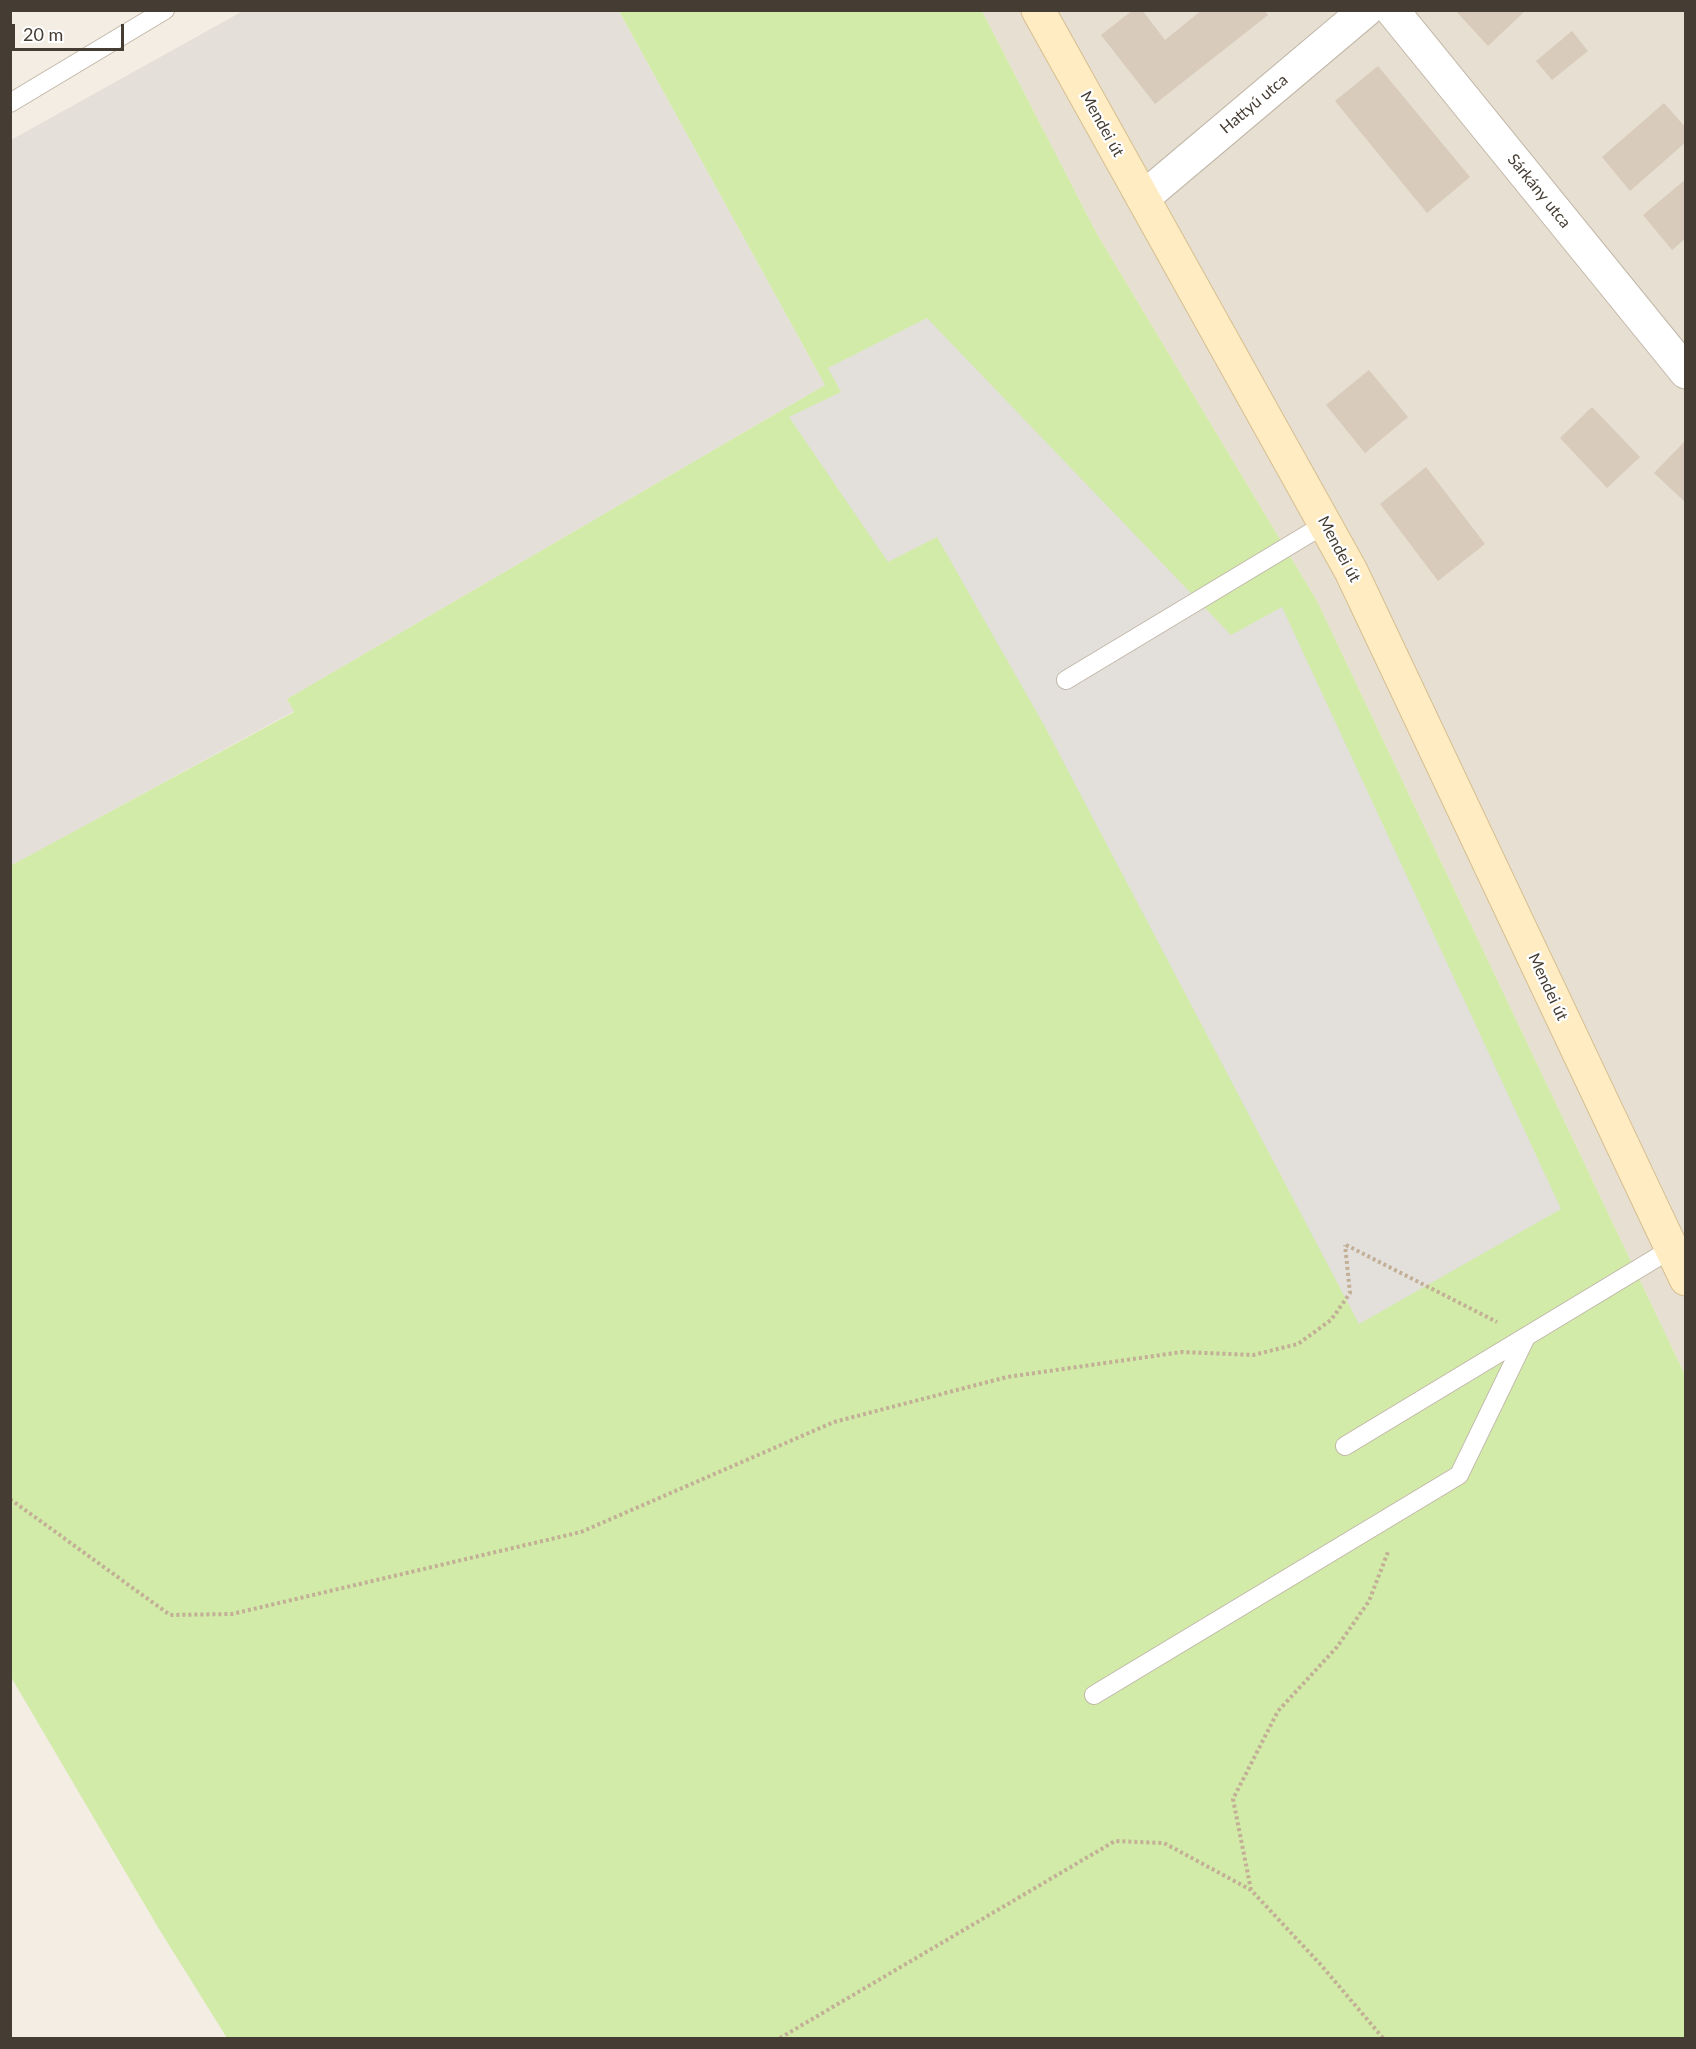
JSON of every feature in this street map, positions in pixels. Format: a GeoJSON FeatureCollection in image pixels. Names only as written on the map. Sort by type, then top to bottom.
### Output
{"type":"FeatureCollection","features":[{"type":"Feature","properties":{"kind":"main road","name":"Mendei út"},"geometry":{"type":"LineString","coordinates":[[1038,10],[1351,571],[1686,1278]]}},
{"type":"Feature","properties":{"kind":"street","name":"Hattyú utca"},"geometry":{"type":"LineString","coordinates":[[1143,198],[1366,10]]}},
{"type":"Feature","properties":{"kind":"street","name":"Sárkány utca"},"geometry":{"type":"LineString","coordinates":[[1392,10],[1686,372]]}},
{"type":"Feature","properties":{"kind":"lane"},"geometry":{"type":"LineString","coordinates":[[10,103],[165,10]]}},
{"type":"Feature","properties":{"kind":"lane"},"geometry":{"type":"LineString","coordinates":[[1066,680],[1325,524]]}},
{"type":"Feature","properties":{"kind":"lane"},"geometry":{"type":"LineString","coordinates":[[1345,1446],[1671,1249]]}},
{"type":"Feature","properties":{"kind":"lane"},"geometry":{"type":"LineString","coordinates":[[1094,1695],[1459,1475],[1526,1337]]}},
{"type":"Feature","properties":{"kind":"path"},"geometry":{"type":"LineString","coordinates":[[10,1499],[170,1615],[232,1614],[581,1532],[834,1422],[1007,1377],[1182,1352],[1252,1355],[1298,1344],[1331,1320],[1350,1293],[1346,1245],[1526,1337]]}},
{"type":"Feature","properties":{"kind":"path"},"geometry":{"type":"LineString","coordinates":[[1251,1890],[1233,1799],[1278,1711],[1337,1647],[1369,1601],[1406,1507]]}},
{"type":"Feature","properties":{"kind":"path"},"geometry":{"type":"LineString","coordinates":[[780,2038],[1115,1840],[1164,1843],[1251,1890],[1321,1965],[1383,2038]]}},
{"type":"Feature","properties":{"kind":"shaded area"},"geometry":{"type":"Polygon","coordinates":[[[243,11],[619,11],[825,385],[287,699],[294,711],[11,866],[11,140],[243,11]]]}},
{"type":"Feature","properties":{"kind":"shaded area"},"geometry":{"type":"Polygon","coordinates":[[[982,11],[1685,11],[1685,1375],[1317,601],[1097,234],[982,11]]]}},
{"type":"Feature","properties":{"kind":"shaded area"},"geometry":{"type":"Polygon","coordinates":[[[927,318],[1231,635],[1282,607],[1561,1209],[1359,1324],[1044,725],[937,537],[888,562],[789,417],[841,392],[828,368],[927,318]]]}},
{"type":"Feature","properties":{"kind":"green space"},"geometry":{"type":"Polygon","coordinates":[[[619,11],[982,11],[1097,234],[1317,601],[1685,1375],[1685,2038],[227,2038],[159,1929],[11,1677],[10,866],[294,712],[287,699],[825,385],[619,11]]]}},
{"type":"Feature","properties":{"kind":"building"},"geometry":{"type":"Polygon","coordinates":[[[1133,10],[1142,10],[1165,40],[1202,10],[1264,10],[1268,15],[1155,104],[1101,35],[1133,10]]]}},
{"type":"Feature","properties":{"kind":"building"},"geometry":{"type":"Polygon","coordinates":[[[1455,10],[1523,10],[1524,12],[1488,46],[1455,10]]]}},
{"type":"Feature","properties":{"kind":"building"},"geometry":{"type":"Polygon","coordinates":[[[1572,31],[1588,51],[1552,80],[1536,61],[1572,31]]]}},
{"type":"Feature","properties":{"kind":"building"},"geometry":{"type":"Polygon","coordinates":[[[1378,66],[1470,177],[1427,213],[1335,101],[1378,66]]]}},
{"type":"Feature","properties":{"kind":"building"},"geometry":{"type":"Polygon","coordinates":[[[1664,103],[1686,128],[1686,142],[1630,191],[1602,157],[1664,103]]]}},
{"type":"Feature","properties":{"kind":"building"},"geometry":{"type":"Polygon","coordinates":[[[1686,179],[1686,238],[1672,250],[1643,215],[1686,179]]]}},
{"type":"Feature","properties":{"kind":"building"},"geometry":{"type":"Polygon","coordinates":[[[1369,370],[1408,417],[1365,453],[1326,405],[1369,370]]]}},
{"type":"Feature","properties":{"kind":"building"},"geometry":{"type":"Polygon","coordinates":[[[1592,407],[1640,457],[1607,488],[1560,438],[1592,407]]]}},
{"type":"Feature","properties":{"kind":"building"},"geometry":{"type":"Polygon","coordinates":[[[1686,440],[1686,503],[1654,473],[1686,440]]]}},
{"type":"Feature","properties":{"kind":"building"},"geometry":{"type":"Polygon","coordinates":[[[1426,467],[1485,544],[1438,581],[1380,504],[1426,467]]]}}]}
